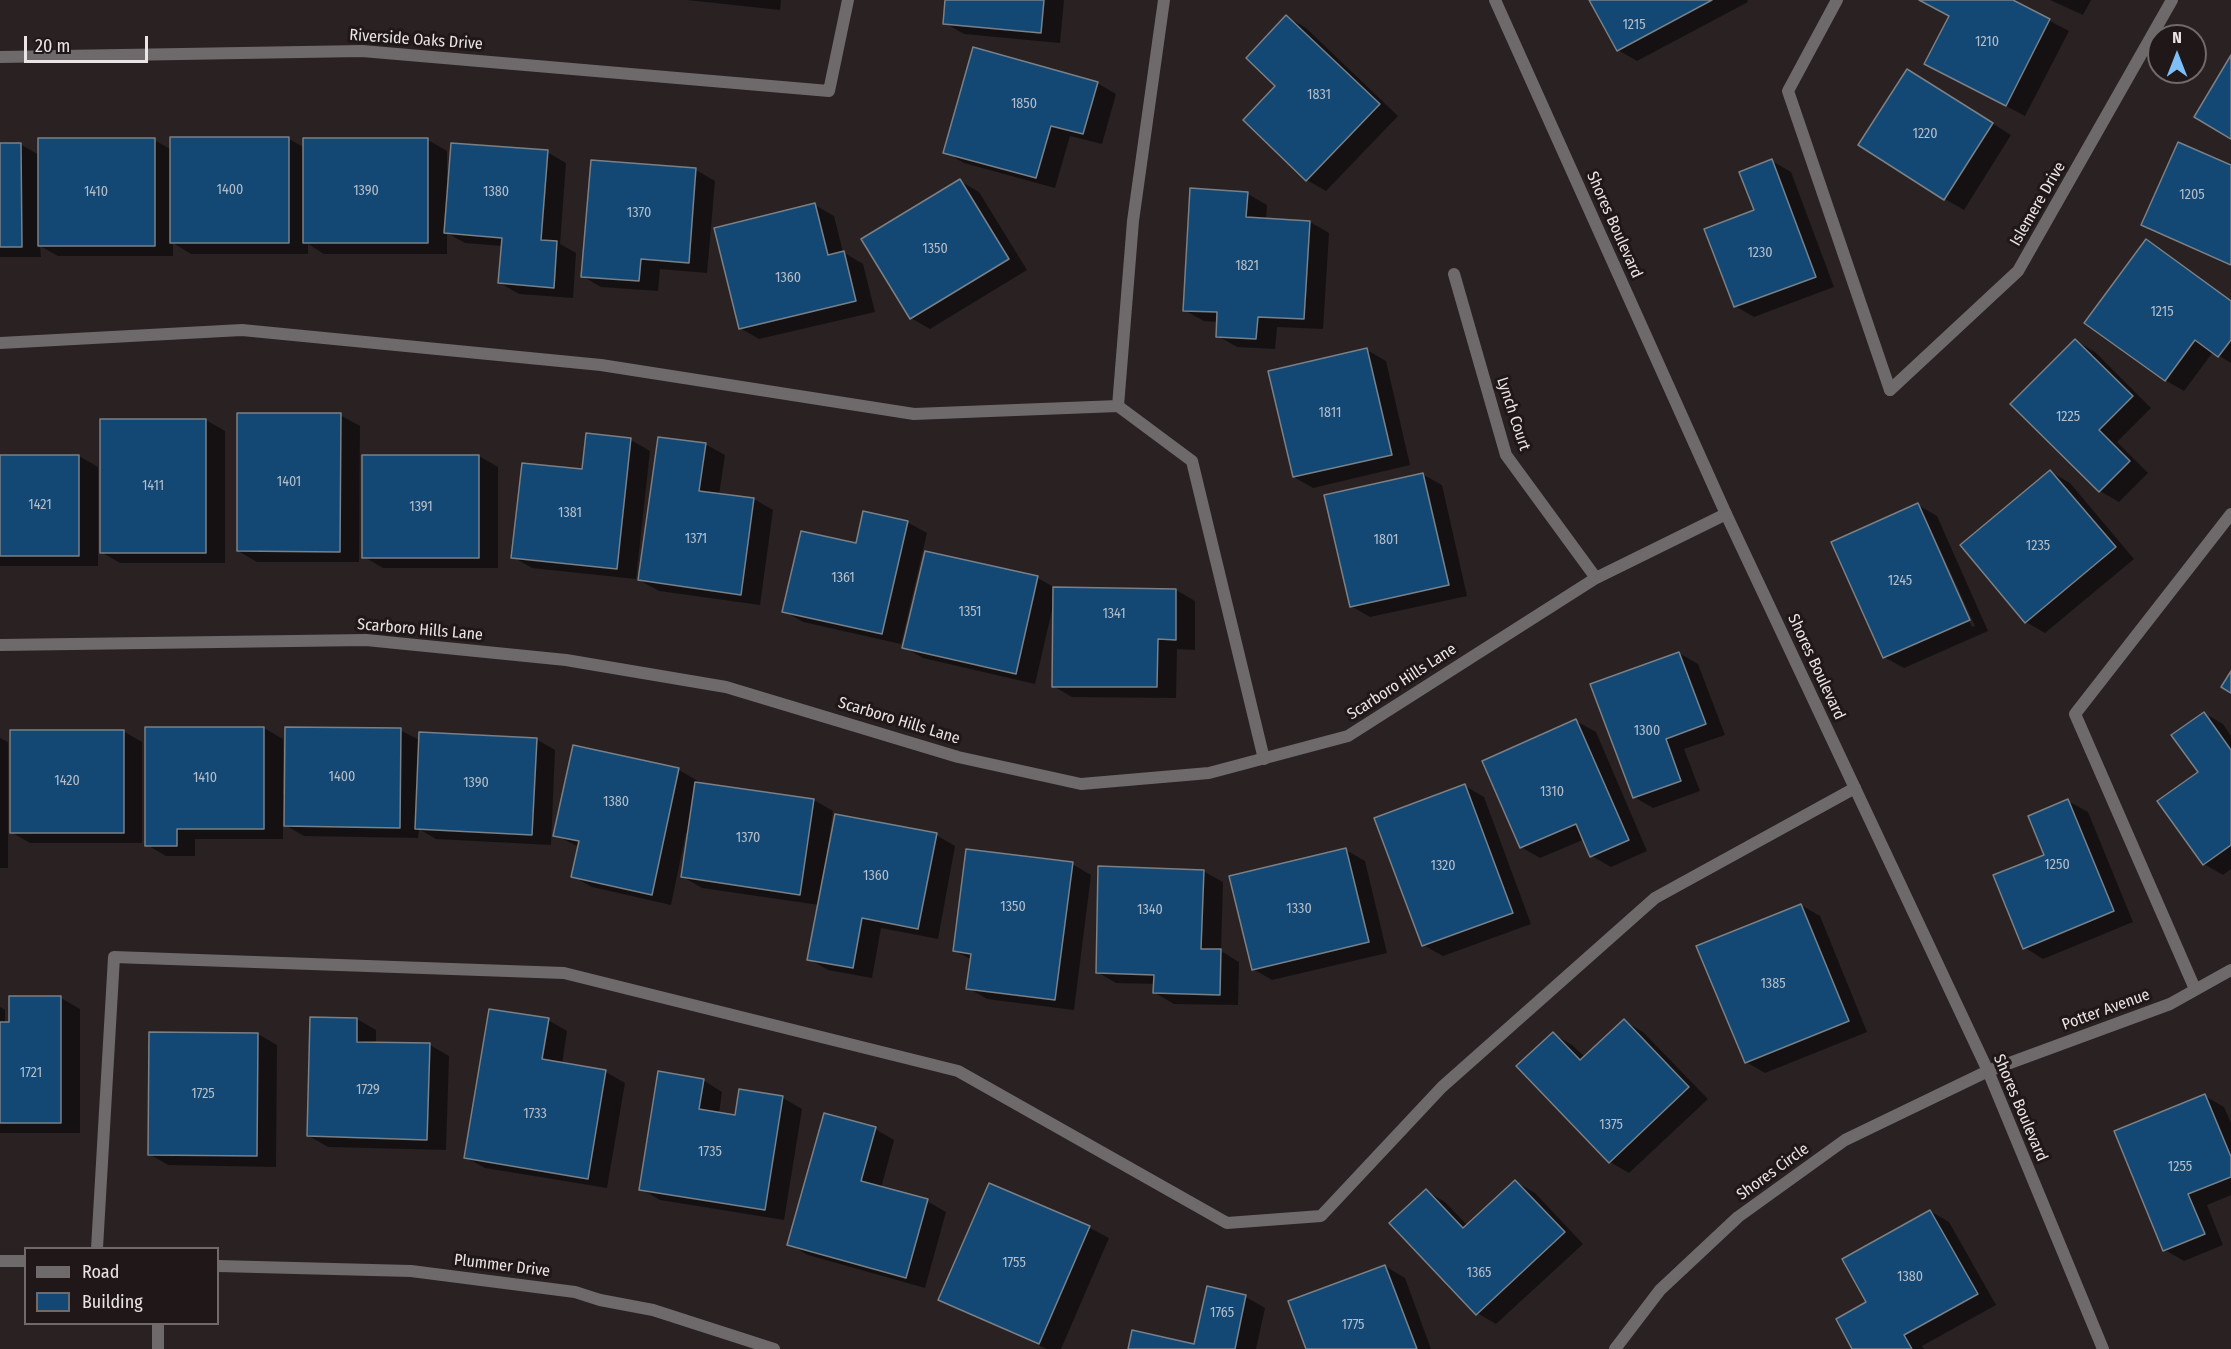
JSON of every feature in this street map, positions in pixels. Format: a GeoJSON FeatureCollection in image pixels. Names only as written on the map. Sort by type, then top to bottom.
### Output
{"type":"FeatureCollection","features":[{"type":"Feature","properties":{"kind":"street","name":"Riverside Oaks Drive"},"geometry":{"type":"LineString","coordinates":[[0,57],[362,51],[829,91],[848,0]]}},
{"type":"Feature","properties":{"kind":"street"},"geometry":{"type":"LineString","coordinates":[[1118,406],[1133,221],[1164,0]]}},
{"type":"Feature","properties":{"kind":"street","name":"Shores Boulevard"},"geometry":{"type":"LineString","coordinates":[[1495,0],[1726,514],[1988,1071],[2103,1349]]}},
{"type":"Feature","properties":{"kind":"street","name":"Islemere Drive"},"geometry":{"type":"LineString","coordinates":[[1837,0],[1788,91],[1890,390],[2018,271],[2172,0]]}},
{"type":"Feature","properties":{"kind":"street","name":"Lynch Court"},"geometry":{"type":"LineString","coordinates":[[1454,274],[1506,455],[1596,578]]}},
{"type":"Feature","properties":{"kind":"street"},"geometry":{"type":"LineString","coordinates":[[0,343],[242,330],[601,365],[914,414],[1118,406],[1192,461],[1264,759]]}},
{"type":"Feature","properties":{"kind":"street","name":"Scarboro Hills Lane"},"geometry":{"type":"LineString","coordinates":[[0,645],[366,640],[566,660],[726,687],[957,756],[1081,784],[1209,773],[1348,736],[1596,578],[1726,514]]}},
{"type":"Feature","properties":{"kind":"street"},"geometry":{"type":"LineString","coordinates":[[2195,989],[2075,714],[2231,514]]}},
{"type":"Feature","properties":{"kind":"street"},"geometry":{"type":"LineString","coordinates":[[97,1247],[114,957],[564,973],[957,1071],[1227,1223],[1321,1216],[1442,1087],[1655,898],[1855,788]]}},
{"type":"Feature","properties":{"kind":"street","name":"Potter Avenue"},"geometry":{"type":"LineString","coordinates":[[1988,1071],[2170,1004],[2231,970]]}},
{"type":"Feature","properties":{"kind":"street","name":"Shores Circle"},"geometry":{"type":"LineString","coordinates":[[1615,1349],[1660,1290],[1738,1217],[1845,1140],[1988,1071]]}},
{"type":"Feature","properties":{"kind":"street"},"geometry":{"type":"LineString","coordinates":[[0,1261],[24,1261]]}},
{"type":"Feature","properties":{"kind":"street","name":"Plummer Drive"},"geometry":{"type":"LineString","coordinates":[[219,1266],[411,1271],[575,1292],[600,1300],[653,1310],[774,1349]]}},
{"type":"Feature","properties":{"kind":"street"},"geometry":{"type":"LineString","coordinates":[[158,1325],[158,1349]]}},
{"type":"Feature","properties":{"kind":"building"},"geometry":{"type":"Polygon","coordinates":[[[945,0],[1044,0],[1041,33],[943,24],[945,0]]]}},
{"type":"Feature","properties":{"kind":"building"},"geometry":{"type":"Polygon","coordinates":[[[1589,0],[1712,0],[1617,51],[1589,0]]]}},
{"type":"Feature","properties":{"kind":"building"},"geometry":{"type":"Polygon","coordinates":[[[1919,0],[2013,0],[2050,19],[2006,106],[1924,64],[1949,16],[1919,0]]]}},
{"type":"Feature","properties":{"kind":"building"},"geometry":{"type":"Polygon","coordinates":[[[1286,15],[1380,104],[1306,181],[1243,120],[1275,86],[1246,58],[1286,15]]]}},
{"type":"Feature","properties":{"kind":"building"},"geometry":{"type":"Polygon","coordinates":[[[973,47],[1098,82],[1083,134],[1051,126],[1036,178],[943,153],[973,47]]]}},
{"type":"Feature","properties":{"kind":"building"},"geometry":{"type":"Polygon","coordinates":[[[2231,55],[2231,139],[2194,117],[2231,55]]]}},
{"type":"Feature","properties":{"kind":"building"},"geometry":{"type":"Polygon","coordinates":[[[1907,69],[1993,123],[1944,200],[1858,145],[1907,69]]]}},
{"type":"Feature","properties":{"kind":"building"},"geometry":{"type":"Polygon","coordinates":[[[170,137],[289,137],[289,243],[170,243],[170,137]]]}},
{"type":"Feature","properties":{"kind":"building"},"geometry":{"type":"Polygon","coordinates":[[[38,138],[155,138],[155,246],[38,246],[38,138]]]}},
{"type":"Feature","properties":{"kind":"building"},"geometry":{"type":"Polygon","coordinates":[[[303,138],[428,138],[428,243],[303,243],[303,138]]]}},
{"type":"Feature","properties":{"kind":"building"},"geometry":{"type":"Polygon","coordinates":[[[2178,142],[2231,165],[2231,265],[2141,225],[2178,142]]]}},
{"type":"Feature","properties":{"kind":"building"},"geometry":{"type":"Polygon","coordinates":[[[0,143],[21,143],[22,247],[0,247],[0,143]]]}},
{"type":"Feature","properties":{"kind":"building"},"geometry":{"type":"Polygon","coordinates":[[[451,143],[548,150],[541,240],[557,241],[554,288],[498,283],[502,238],[444,233],[451,143]]]}},
{"type":"Feature","properties":{"kind":"building"},"geometry":{"type":"Polygon","coordinates":[[[1772,159],[1816,277],[1734,307],[1704,229],[1754,210],[1739,172],[1772,159]]]}},
{"type":"Feature","properties":{"kind":"building"},"geometry":{"type":"Polygon","coordinates":[[[591,160],[696,168],[689,263],[641,259],[639,281],[581,277],[591,160]]]}},
{"type":"Feature","properties":{"kind":"building"},"geometry":{"type":"Polygon","coordinates":[[[960,179],[1009,259],[910,319],[861,239],[960,179]]]}},
{"type":"Feature","properties":{"kind":"building"},"geometry":{"type":"Polygon","coordinates":[[[1190,188],[1248,192],[1246,217],[1310,221],[1304,319],[1258,317],[1256,339],[1216,337],[1217,312],[1183,311],[1190,188]]]}},
{"type":"Feature","properties":{"kind":"building"},"geometry":{"type":"Polygon","coordinates":[[[815,203],[828,255],[844,251],[856,301],[739,329],[714,228],[815,203]]]}},
{"type":"Feature","properties":{"kind":"building"},"geometry":{"type":"Polygon","coordinates":[[[2146,239],[2231,301],[2231,340],[2218,357],[2195,340],[2165,381],[2084,323],[2146,239]]]}},
{"type":"Feature","properties":{"kind":"building"},"geometry":{"type":"Polygon","coordinates":[[[2075,339],[2133,396],[2099,430],[2130,461],[2099,492],[2010,404],[2075,339]]]}},
{"type":"Feature","properties":{"kind":"building"},"geometry":{"type":"Polygon","coordinates":[[[1367,348],[1392,455],[1293,477],[1268,371],[1367,348]]]}},
{"type":"Feature","properties":{"kind":"building"},"geometry":{"type":"Polygon","coordinates":[[[237,413],[341,413],[340,552],[237,551],[237,413]]]}},
{"type":"Feature","properties":{"kind":"building"},"geometry":{"type":"Polygon","coordinates":[[[100,419],[206,419],[206,553],[100,553],[100,419]]]}},
{"type":"Feature","properties":{"kind":"building"},"geometry":{"type":"Polygon","coordinates":[[[586,433],[631,438],[617,569],[511,558],[522,463],[582,469],[586,433]]]}},
{"type":"Feature","properties":{"kind":"building"},"geometry":{"type":"Polygon","coordinates":[[[658,437],[706,443],[699,491],[754,498],[741,595],[638,580],[658,437]]]}},
{"type":"Feature","properties":{"kind":"building"},"geometry":{"type":"Polygon","coordinates":[[[0,455],[79,455],[79,556],[0,556],[0,455]]]}},
{"type":"Feature","properties":{"kind":"building"},"geometry":{"type":"Polygon","coordinates":[[[362,455],[479,455],[479,558],[362,558],[362,455]]]}},
{"type":"Feature","properties":{"kind":"building"},"geometry":{"type":"Polygon","coordinates":[[[2050,470],[2116,547],[2025,623],[1960,545],[2050,470]]]}},
{"type":"Feature","properties":{"kind":"building"},"geometry":{"type":"Polygon","coordinates":[[[1423,473],[1449,585],[1350,607],[1324,495],[1423,473]]]}},
{"type":"Feature","properties":{"kind":"building"},"geometry":{"type":"Polygon","coordinates":[[[1918,503],[1970,620],[1883,658],[1831,542],[1918,503]]]}},
{"type":"Feature","properties":{"kind":"building"},"geometry":{"type":"Polygon","coordinates":[[[863,511],[908,521],[882,634],[782,612],[801,531],[856,543],[863,511]]]}},
{"type":"Feature","properties":{"kind":"building"},"geometry":{"type":"Polygon","coordinates":[[[925,551],[1038,576],[1016,674],[902,648],[925,551]]]}},
{"type":"Feature","properties":{"kind":"building"},"geometry":{"type":"Polygon","coordinates":[[[1053,587],[1176,589],[1176,640],[1158,639],[1157,687],[1052,687],[1053,587]]]}},
{"type":"Feature","properties":{"kind":"building"},"geometry":{"type":"Polygon","coordinates":[[[1679,652],[1706,724],[1666,739],[1681,781],[1633,798],[1590,684],[1679,652]]]}},
{"type":"Feature","properties":{"kind":"building"},"geometry":{"type":"Polygon","coordinates":[[[2231,671],[2231,693],[2221,687],[2231,671]]]}},
{"type":"Feature","properties":{"kind":"building"},"geometry":{"type":"Polygon","coordinates":[[[2204,712],[2231,750],[2231,845],[2203,865],[2157,801],[2198,772],[2171,735],[2204,712]]]}},
{"type":"Feature","properties":{"kind":"building"},"geometry":{"type":"Polygon","coordinates":[[[1576,719],[1629,840],[1590,857],[1576,824],[1520,848],[1482,761],[1576,719]]]}},
{"type":"Feature","properties":{"kind":"building"},"geometry":{"type":"Polygon","coordinates":[[[145,727],[264,727],[264,829],[177,829],[177,846],[145,846],[145,727]]]}},
{"type":"Feature","properties":{"kind":"building"},"geometry":{"type":"Polygon","coordinates":[[[285,727],[401,728],[400,828],[284,826],[285,727]]]}},
{"type":"Feature","properties":{"kind":"building"},"geometry":{"type":"Polygon","coordinates":[[[10,730],[124,730],[124,833],[10,833],[10,730]]]}},
{"type":"Feature","properties":{"kind":"building"},"geometry":{"type":"Polygon","coordinates":[[[419,732],[537,738],[532,835],[415,829],[419,732]]]}},
{"type":"Feature","properties":{"kind":"building"},"geometry":{"type":"Polygon","coordinates":[[[573,745],[679,768],[652,895],[571,877],[579,841],[553,836],[573,745]]]}},
{"type":"Feature","properties":{"kind":"building"},"geometry":{"type":"Polygon","coordinates":[[[695,782],[814,799],[800,895],[681,877],[695,782]]]}},
{"type":"Feature","properties":{"kind":"building"},"geometry":{"type":"Polygon","coordinates":[[[1465,784],[1513,913],[1422,946],[1374,818],[1465,784]]]}},
{"type":"Feature","properties":{"kind":"building"},"geometry":{"type":"Polygon","coordinates":[[[2068,799],[2114,911],[2023,949],[1993,875],[2044,855],[2028,816],[2068,799]]]}},
{"type":"Feature","properties":{"kind":"building"},"geometry":{"type":"Polygon","coordinates":[[[835,814],[937,833],[918,929],[862,918],[853,968],[807,960],[835,814]]]}},
{"type":"Feature","properties":{"kind":"building"},"geometry":{"type":"Polygon","coordinates":[[[1346,848],[1369,942],[1252,970],[1229,876],[1346,848]]]}},
{"type":"Feature","properties":{"kind":"building"},"geometry":{"type":"Polygon","coordinates":[[[966,849],[1073,862],[1055,1000],[966,989],[971,954],[953,951],[966,849]]]}},
{"type":"Feature","properties":{"kind":"building"},"geometry":{"type":"Polygon","coordinates":[[[1098,866],[1204,870],[1201,949],[1221,949],[1220,995],[1153,993],[1154,975],[1096,973],[1098,866]]]}},
{"type":"Feature","properties":{"kind":"building"},"geometry":{"type":"Polygon","coordinates":[[[1801,904],[1849,1021],[1745,1063],[1696,946],[1801,904]]]}},
{"type":"Feature","properties":{"kind":"building"},"geometry":{"type":"Polygon","coordinates":[[[9,996],[61,996],[61,1123],[0,1123],[0,1022],[9,1022],[9,996]]]}},
{"type":"Feature","properties":{"kind":"building"},"geometry":{"type":"Polygon","coordinates":[[[489,1009],[549,1018],[542,1059],[606,1070],[588,1179],[464,1158],[489,1009]]]}},
{"type":"Feature","properties":{"kind":"building"},"geometry":{"type":"Polygon","coordinates":[[[310,1017],[357,1018],[357,1042],[430,1043],[427,1140],[307,1136],[310,1017]]]}},
{"type":"Feature","properties":{"kind":"building"},"geometry":{"type":"Polygon","coordinates":[[[1624,1019],[1689,1087],[1609,1163],[1516,1066],[1553,1032],[1580,1060],[1624,1019]]]}},
{"type":"Feature","properties":{"kind":"building"},"geometry":{"type":"Polygon","coordinates":[[[149,1032],[258,1033],[257,1156],[148,1155],[149,1032]]]}},
{"type":"Feature","properties":{"kind":"building"},"geometry":{"type":"Polygon","coordinates":[[[658,1071],[704,1079],[699,1109],[735,1115],[739,1089],[783,1096],[765,1210],[639,1190],[658,1071]]]}},
{"type":"Feature","properties":{"kind":"building"},"geometry":{"type":"Polygon","coordinates":[[[2205,1094],[2231,1157],[2231,1177],[2188,1194],[2205,1234],[2163,1251],[2114,1131],[2205,1094]]]}},
{"type":"Feature","properties":{"kind":"building"},"geometry":{"type":"Polygon","coordinates":[[[824,1113],[876,1127],[861,1181],[928,1199],[906,1278],[787,1245],[824,1113]]]}},
{"type":"Feature","properties":{"kind":"building"},"geometry":{"type":"Polygon","coordinates":[[[1515,1180],[1565,1232],[1476,1315],[1389,1223],[1426,1189],[1463,1228],[1515,1180]]]}},
{"type":"Feature","properties":{"kind":"building"},"geometry":{"type":"Polygon","coordinates":[[[989,1183],[1090,1226],[1039,1344],[938,1300],[989,1183]]]}},
{"type":"Feature","properties":{"kind":"building"},"geometry":{"type":"Polygon","coordinates":[[[1930,1210],[1978,1294],[1904,1335],[1912,1349],[1852,1349],[1836,1319],[1866,1302],[1842,1259],[1930,1210]]]}},
{"type":"Feature","properties":{"kind":"building"},"geometry":{"type":"Polygon","coordinates":[[[1385,1265],[1417,1349],[1306,1349],[1288,1301],[1385,1265]]]}},
{"type":"Feature","properties":{"kind":"building"},"geometry":{"type":"Polygon","coordinates":[[[1207,1286],[1246,1295],[1235,1349],[1128,1349],[1132,1330],[1194,1344],[1207,1286]]]}}]}
